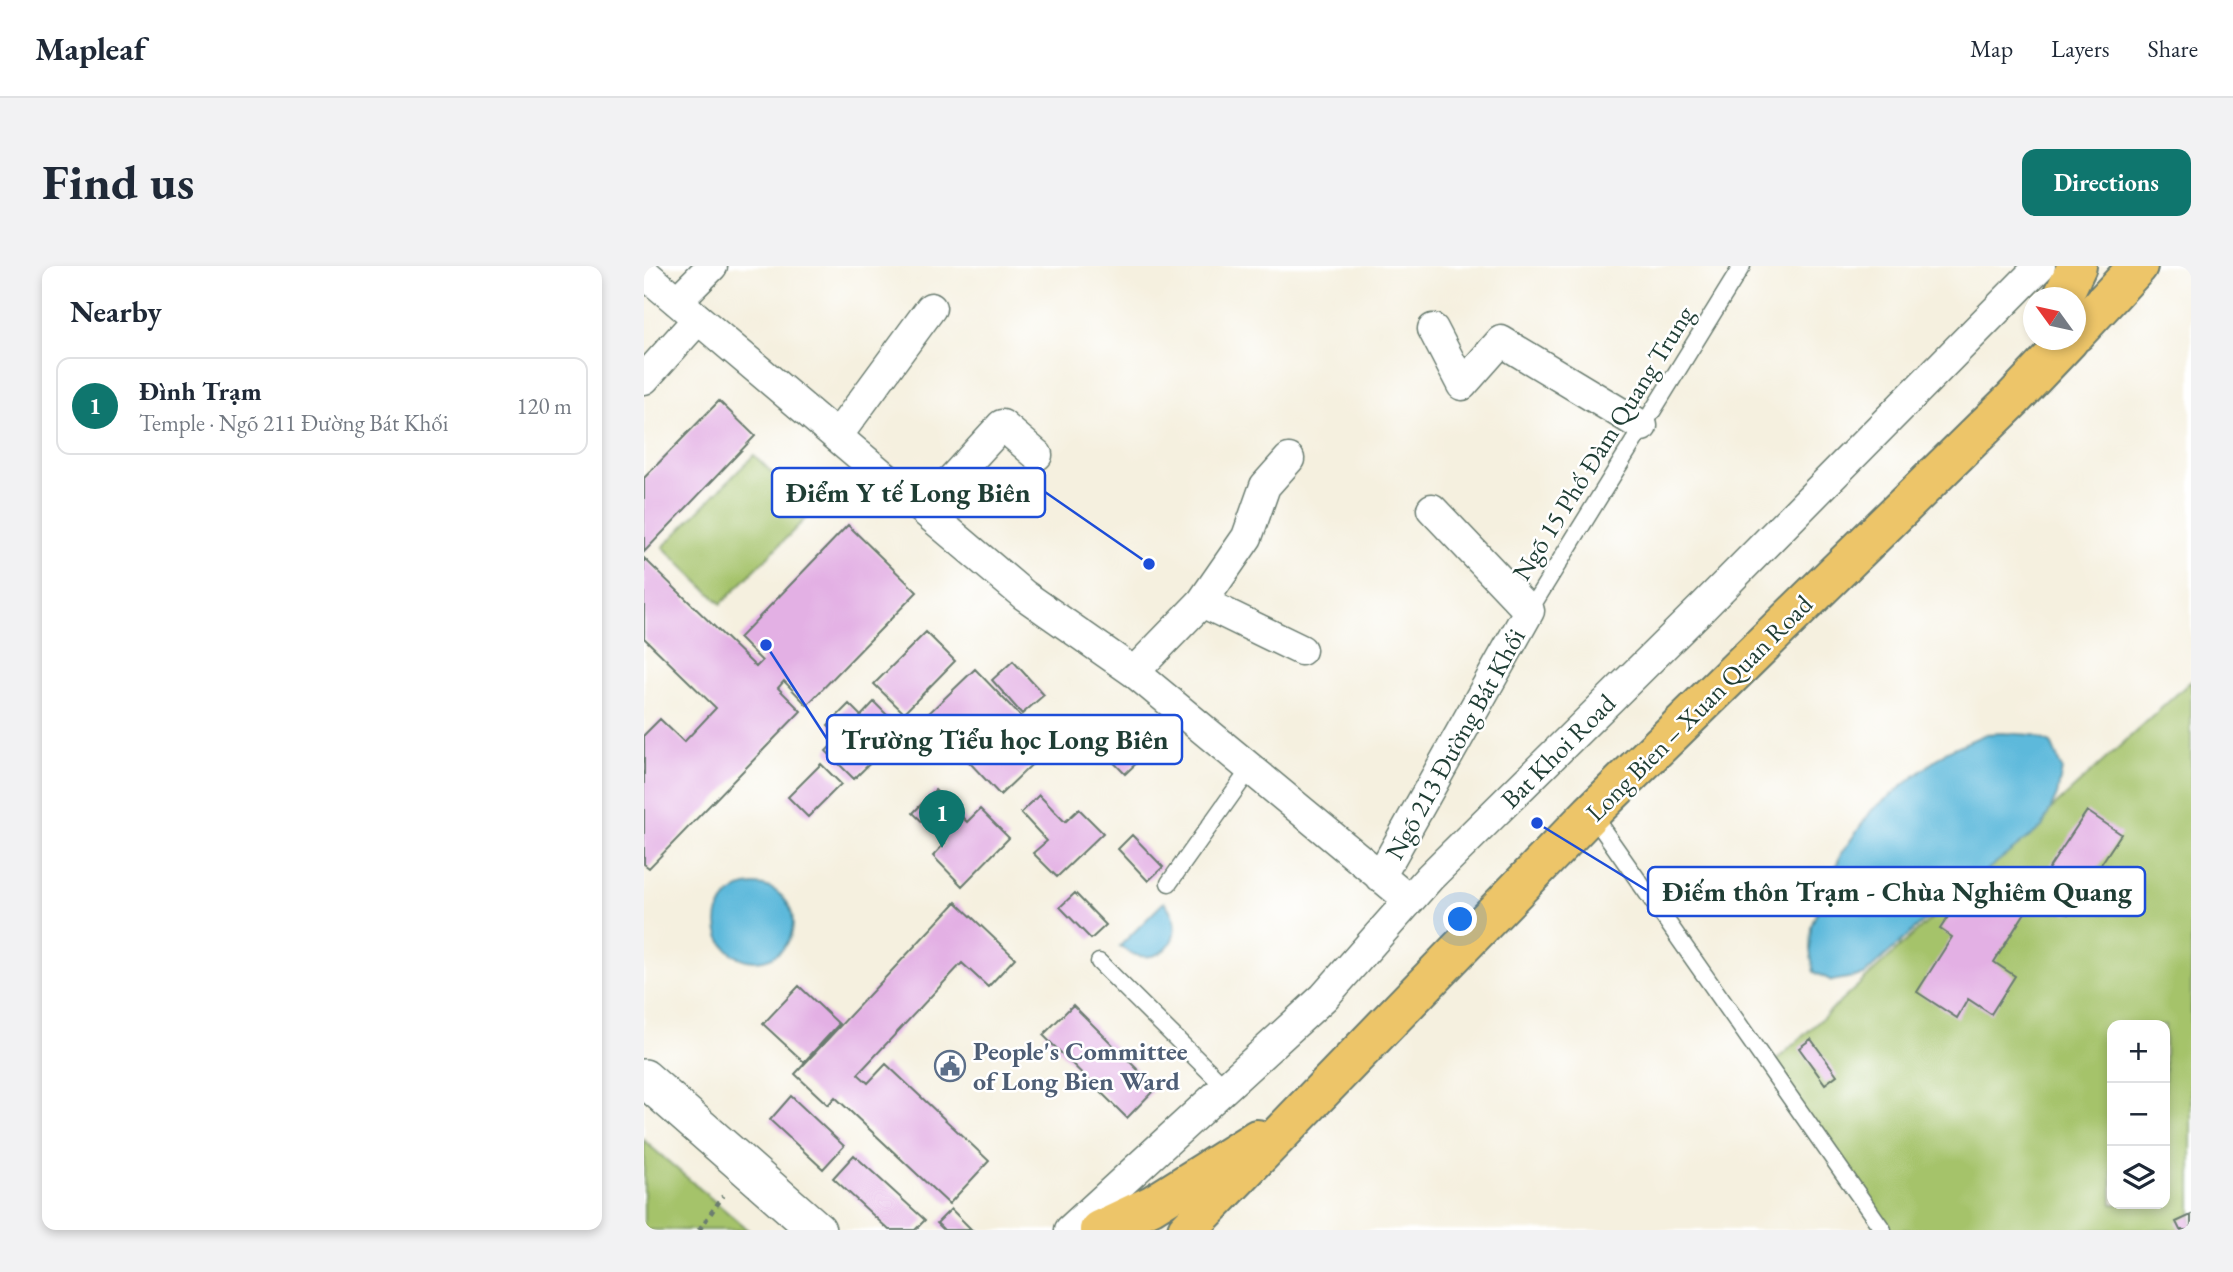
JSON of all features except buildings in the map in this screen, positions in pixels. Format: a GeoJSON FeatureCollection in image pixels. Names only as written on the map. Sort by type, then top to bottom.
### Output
{"type":"FeatureCollection","features":[{"type":"Feature","properties":{"kind":"main road"},"geometry":{"type":"LineString","coordinates":[[2067,287],[2077,266]]}},
{"type":"Feature","properties":{"kind":"main road"},"geometry":{"type":"LineString","coordinates":[[2086,322],[2138,266]]}},
{"type":"Feature","properties":{"kind":"main road"},"geometry":{"type":"LineString","coordinates":[[2013,399],[2037,350]]}},
{"type":"Feature","properties":{"kind":"main road","name":"Long Bien – Xuan Quan Road"},"geometry":{"type":"LineString","coordinates":[[1186,1230],[1310,1106],[1591,813],[2013,399],[2060,350]]}},
{"type":"Feature","properties":{"kind":"main road"},"geometry":{"type":"LineString","coordinates":[[1099,1230],[1152,1205],[1310,1106]]}},
{"type":"Feature","properties":{"kind":"street"},"geometry":{"type":"LineString","coordinates":[[644,379],[688,310],[712,266]]}},
{"type":"Feature","properties":{"kind":"street","name":"Bat Khoi Road"},"geometry":{"type":"LineString","coordinates":[[1070,1230],[1324,997],[1409,900],[2040,266]]}},
{"type":"Feature","properties":{"kind":"street"},"geometry":{"type":"LineString","coordinates":[[644,273],[1024,595],[1134,672],[1409,900]]}},
{"type":"Feature","properties":{"kind":"street"},"geometry":{"type":"LineString","coordinates":[[837,436],[931,308]]}},
{"type":"Feature","properties":{"kind":"street"},"geometry":{"type":"LineString","coordinates":[[1433,329],[1462,385],[1501,341],[1642,426]]}},
{"type":"Feature","properties":{"kind":"street"},"geometry":{"type":"LineString","coordinates":[[924,510],[1002,425],[1037,456]]}},
{"type":"Feature","properties":{"kind":"street"},"geometry":{"type":"LineString","coordinates":[[1134,672],[1202,602],[1247,537],[1265,486],[1289,459]]}},
{"type":"Feature","properties":{"kind":"street"},"geometry":{"type":"LineString","coordinates":[[1432,509],[1529,611]]}},
{"type":"Feature","properties":{"kind":"street"},"geometry":{"type":"LineString","coordinates":[[1202,602],[1300,650]]}},
{"type":"Feature","properties":{"kind":"street","name":"Ngõ 213 Đường Bát Khối"},"geometry":{"type":"LineString","coordinates":[[1380,877],[1529,611]]}},
{"type":"Feature","properties":{"kind":"street"},"geometry":{"type":"LineString","coordinates":[[644,1078],[817,1230]]}},
{"type":"Feature","properties":{"kind":"lane","name":"Ngõ 15 Phố Đàm Quang Trung"},"geometry":{"type":"LineString","coordinates":[[1529,611],[1742,266]]}},
{"type":"Feature","properties":{"kind":"lane"},"geometry":{"type":"LineString","coordinates":[[1169,883],[1250,769]]}},
{"type":"Feature","properties":{"kind":"lane"},"geometry":{"type":"LineString","coordinates":[[1591,813],[1883,1230]]}},
{"type":"Feature","properties":{"kind":"lane"},"geometry":{"type":"LineString","coordinates":[[1099,962],[1225,1087]]}},
{"type":"Feature","properties":{"kind":"path"},"geometry":{"type":"LineString","coordinates":[[699,1230],[723,1196]]}},
{"type":"Feature","properties":{"kind":"green space"},"geometry":{"type":"Polygon","coordinates":[[[754,455],[812,512],[721,604],[663,547],[754,455]]]}},
{"type":"Feature","properties":{"kind":"green space"},"geometry":{"type":"Polygon","coordinates":[[[2191,681],[2191,1230],[1882,1230],[1769,1067],[2191,681]]]}},
{"type":"Feature","properties":{"kind":"green space"},"geometry":{"type":"Polygon","coordinates":[[[644,1140],[649,1145],[748,1230],[644,1230],[644,1140]]]}},
{"type":"Feature","properties":{"kind":"water"},"geometry":{"type":"Polygon","coordinates":[[[1986,734],[2032,735],[2051,743],[2062,769],[2057,795],[2042,827],[1942,905],[1864,975],[1832,981],[1814,972],[1810,950],[1811,926],[1841,854],[1872,810],[1947,751],[1986,734]]]}},
{"type":"Feature","properties":{"kind":"water"},"geometry":{"type":"Polygon","coordinates":[[[755,885],[770,888],[782,896],[790,908],[793,923],[790,938],[782,950],[770,958],[755,961],[740,958],[728,950],[720,938],[717,923],[720,908],[728,896],[740,888],[755,885]]]}},
{"type":"Feature","properties":{"kind":"water"},"geometry":{"type":"Polygon","coordinates":[[[1164,902],[1175,927],[1166,948],[1146,957],[1133,954],[1120,946],[1164,902]]]}},
{"type":"Feature","properties":{"kind":"place","name":"Điểm Y tế Long Biên"},"geometry":{"type":"Point","coordinates":[1149,564]}},
{"type":"Feature","properties":{"kind":"place","name":"Trường Tiểu học Long Biên"},"geometry":{"type":"Point","coordinates":[766,645]}},
{"type":"Feature","properties":{"kind":"place","name":"Điếm thôn Trạm - Chùa Nghiêm Quang"},"geometry":{"type":"Point","coordinates":[1537,823]}},
{"type":"Feature","properties":{"kind":"place","name":"Đình Trạm"},"geometry":{"type":"Point","coordinates":[942,848]}},
{"type":"Feature","properties":{"kind":"place","name":"People's Committee of Long Bien Ward"},"geometry":{"type":"Point","coordinates":[950,1066]}}]}
